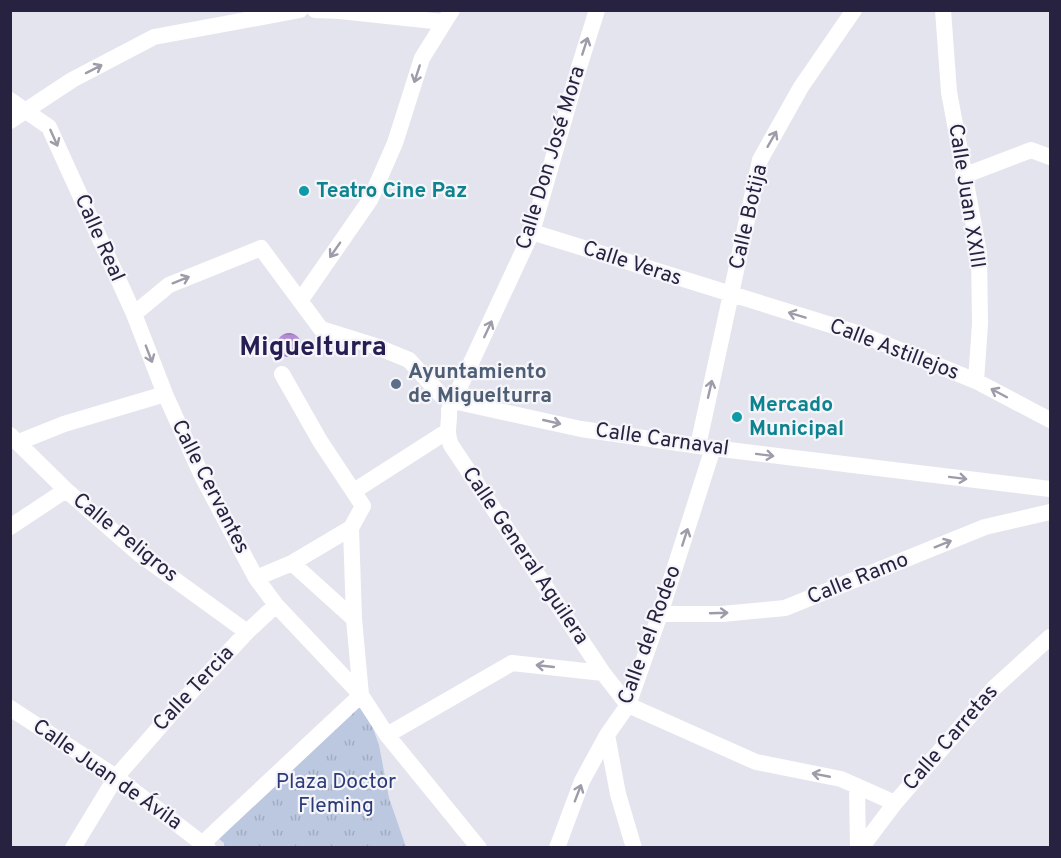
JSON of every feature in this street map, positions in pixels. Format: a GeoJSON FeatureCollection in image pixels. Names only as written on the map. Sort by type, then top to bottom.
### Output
{"type":"FeatureCollection","features":[{"type":"Feature","properties":{"kind":"street"},"geometry":{"type":"LineString","coordinates":[[10,121],[72,80],[154,37],[272,13],[300,10]]}},
{"type":"Feature","properties":{"kind":"street"},"geometry":{"type":"LineString","coordinates":[[300,301],[370,200],[395,143],[422,58],[447,16],[315,10]]}},
{"type":"Feature","properties":{"kind":"street","name":"Calle Don José Mora"},"geometry":{"type":"LineString","coordinates":[[453,401],[532,232],[597,10]]}},
{"type":"Feature","properties":{"kind":"street","name":"Calle Botija"},"geometry":{"type":"LineString","coordinates":[[705,447],[731,296],[760,160],[801,87],[854,10]]}},
{"type":"Feature","properties":{"kind":"street","name":"Calle Juan XXIII"},"geometry":{"type":"LineString","coordinates":[[943,10],[949,92],[979,253],[980,324],[976,381]]}},
{"type":"Feature","properties":{"kind":"street","name":"Calle Real"},"geometry":{"type":"LineString","coordinates":[[10,100],[49,127],[134,314],[165,394]]}},
{"type":"Feature","properties":{"kind":"street"},"geometry":{"type":"LineString","coordinates":[[963,176],[1031,150],[1050,157]]}},
{"type":"Feature","properties":{"kind":"street","name":"Calle Veras"},"geometry":{"type":"LineString","coordinates":[[532,232],[731,296]]}},
{"type":"Feature","properties":{"kind":"street"},"geometry":{"type":"LineString","coordinates":[[134,314],[169,285],[261,248],[321,328],[409,360],[441,395],[453,401],[449,410],[450,421],[446,432],[354,491]]}},
{"type":"Feature","properties":{"kind":"street","name":"Calle Astillejos"},"geometry":{"type":"LineString","coordinates":[[731,296],[860,334],[976,381],[1050,420]]}},
{"type":"Feature","properties":{"kind":"street"},"geometry":{"type":"LineString","coordinates":[[205,845],[361,695],[354,619],[351,528],[363,506],[320,441],[282,374]]}},
{"type":"Feature","properties":{"kind":"street"},"geometry":{"type":"LineString","coordinates":[[15,439],[165,394]]}},
{"type":"Feature","properties":{"kind":"street","name":"Calle Cervantes"},"geometry":{"type":"LineString","coordinates":[[165,394],[202,476],[256,578],[276,605],[361,695],[387,735],[479,848]]}},
{"type":"Feature","properties":{"kind":"street","name":"Calle Carnaval"},"geometry":{"type":"LineString","coordinates":[[453,401],[581,429],[705,447],[1050,489]]}},
{"type":"Feature","properties":{"kind":"street"},"geometry":{"type":"LineString","coordinates":[[10,427],[30,428],[64,424]]}},
{"type":"Feature","properties":{"kind":"street","name":"Calle General Aguilera"},"geometry":{"type":"LineString","coordinates":[[446,432],[451,445],[603,673],[628,705]]}},
{"type":"Feature","properties":{"kind":"street","name":"Calle Peligros"},"geometry":{"type":"LineString","coordinates":[[15,439],[66,490],[138,553],[247,632]]}},
{"type":"Feature","properties":{"kind":"street","name":"Calle del Rodeo"},"geometry":{"type":"LineString","coordinates":[[557,848],[582,781],[628,705],[660,614],[705,447]]}},
{"type":"Feature","properties":{"kind":"street"},"geometry":{"type":"LineString","coordinates":[[10,527],[66,490]]}},
{"type":"Feature","properties":{"kind":"street","name":"Calle Ramo"},"geometry":{"type":"LineString","coordinates":[[660,614],[722,614],[785,609],[985,527],[1050,512]]}},
{"type":"Feature","properties":{"kind":"street"},"geometry":{"type":"LineString","coordinates":[[256,578],[292,563],[351,528]]}},
{"type":"Feature","properties":{"kind":"street"},"geometry":{"type":"LineString","coordinates":[[292,563],[354,619]]}},
{"type":"Feature","properties":{"kind":"street","name":"Calle Tercia"},"geometry":{"type":"LineString","coordinates":[[73,848],[116,777],[179,705],[247,632],[276,605]]}},
{"type":"Feature","properties":{"kind":"street","name":"Calle Carretas"},"geometry":{"type":"LineString","coordinates":[[859,848],[995,687],[1050,637]]}},
{"type":"Feature","properties":{"kind":"street"},"geometry":{"type":"LineString","coordinates":[[387,735],[512,663],[603,673]]}},
{"type":"Feature","properties":{"kind":"street"},"geometry":{"type":"LineString","coordinates":[[628,705],[756,762],[841,779],[895,803]]}},
{"type":"Feature","properties":{"kind":"street","name":"Calle Juan de Ávila"},"geometry":{"type":"LineString","coordinates":[[10,708],[116,777],[205,845]]}},
{"type":"Feature","properties":{"kind":"street"},"geometry":{"type":"LineString","coordinates":[[608,735],[618,794],[634,848]]}},
{"type":"Feature","properties":{"kind":"street","name":"Calle Carretas"},"geometry":{"type":"LineString","coordinates":[[857,786],[859,848]]}},
{"type":"Feature","properties":{"kind":"green space","name":"Plaza Doctor Fleming"},"geometry":{"type":"Polygon","coordinates":[[[361,695],[379,745],[389,798],[406,847],[224,848],[224,843],[219,839],[361,695]]]}},
{"type":"Feature","properties":{"kind":"shaded area"},"geometry":{"type":"Polygon","coordinates":[[[289,333],[298,336],[301,345],[298,354],[289,357],[280,354],[277,345],[280,336],[289,333]]]}},
{"type":"Feature","properties":{"kind":"place","name":"Teatro Cine Paz"},"geometry":{"type":"Point","coordinates":[304,191]}},
{"type":"Feature","properties":{"kind":"place","name":"Ayuntamiento de Miguelturra"},"geometry":{"type":"Point","coordinates":[396,384]}},
{"type":"Feature","properties":{"kind":"place","name":"Mercado Municipal"},"geometry":{"type":"Point","coordinates":[737,417]}},
{"type":"Feature","properties":{"kind":"district","name":"Miguelturra"},"geometry":{"type":"Point","coordinates":[313,348]}}]}
